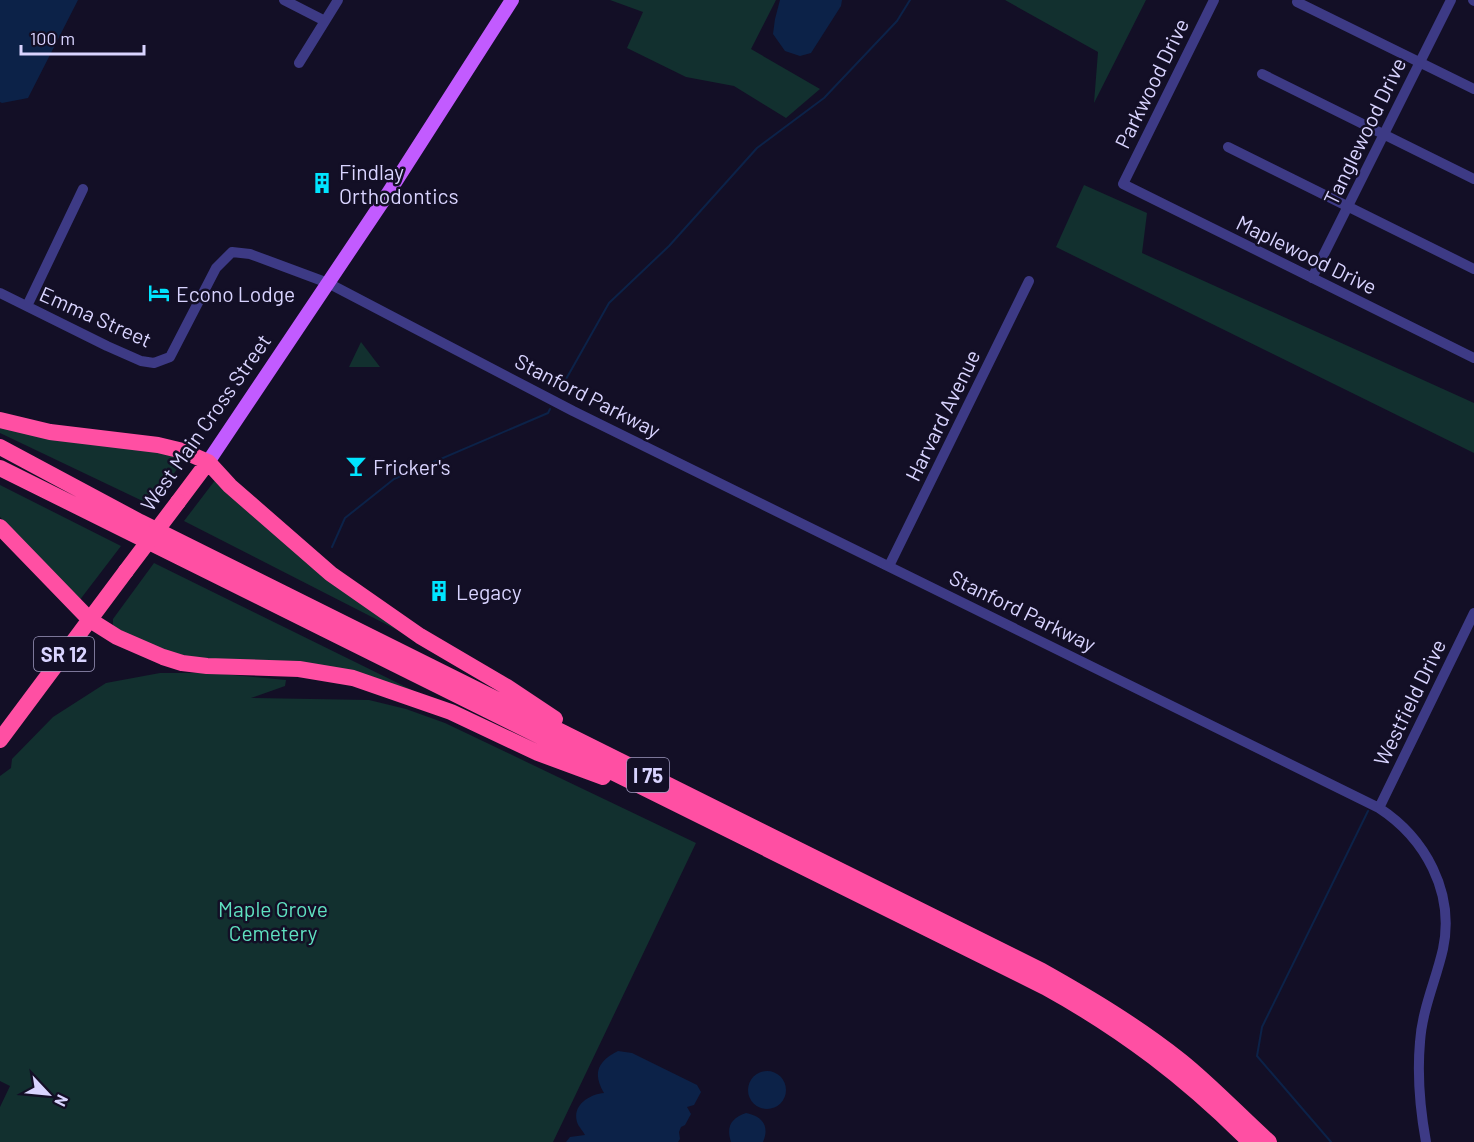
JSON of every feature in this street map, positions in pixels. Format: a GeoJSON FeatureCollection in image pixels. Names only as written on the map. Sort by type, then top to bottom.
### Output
{"type":"FeatureCollection","features":[{"type":"Feature","properties":{"kind":"highway"},"geometry":{"type":"LineString","coordinates":[[0,420],[50,432],[158,445],[183,451],[208,462],[230,486],[331,574],[363,597],[420,636],[507,687],[573,731],[628,760],[661,781]]}},
{"type":"Feature","properties":{"kind":"highway","name":"I 75"},"geometry":{"type":"LineString","coordinates":[[0,447],[140,522],[943,920],[1080,992],[1137,1028],[1181,1061],[1269,1142]]}},
{"type":"Feature","properties":{"kind":"highway","name":"West Main Cross Street"},"geometry":{"type":"LineString","coordinates":[[0,740],[208,462]]}},
{"type":"Feature","properties":{"kind":"highway","name":"I 75"},"geometry":{"type":"LineString","coordinates":[[0,468],[1007,967],[1078,1005],[1130,1038],[1179,1076],[1250,1142]]}},
{"type":"Feature","properties":{"kind":"highway"},"geometry":{"type":"LineString","coordinates":[[0,527],[90,620],[132,645],[182,663],[299,669],[353,678],[451,712],[538,753],[674,802]]}},
{"type":"Feature","properties":{"kind":"main road","name":"West Main Cross Street"},"geometry":{"type":"LineString","coordinates":[[208,462],[486,44],[512,0]]}},
{"type":"Feature","properties":{"kind":"street"},"geometry":{"type":"LineString","coordinates":[[284,0],[325,21]]}},
{"type":"Feature","properties":{"kind":"street"},"geometry":{"type":"LineString","coordinates":[[299,63],[339,0]]}},
{"type":"Feature","properties":{"kind":"street","name":"Parkwood Drive"},"geometry":{"type":"LineString","coordinates":[[1123,184],[1214,0]]}},
{"type":"Feature","properties":{"kind":"street","name":"Tanglewood Drive"},"geometry":{"type":"LineString","coordinates":[[1312,279],[1451,0]]}},
{"type":"Feature","properties":{"kind":"street"},"geometry":{"type":"LineString","coordinates":[[1297,2],[1474,89]]}},
{"type":"Feature","properties":{"kind":"street"},"geometry":{"type":"LineString","coordinates":[[1262,74],[1474,179]]}},
{"type":"Feature","properties":{"kind":"street"},"geometry":{"type":"LineString","coordinates":[[1228,147],[1474,269]]}},
{"type":"Feature","properties":{"kind":"street","name":"Maplewood Drive"},"geometry":{"type":"LineString","coordinates":[[1123,184],[1474,357]]}},
{"type":"Feature","properties":{"kind":"street"},"geometry":{"type":"LineString","coordinates":[[27,306],[83,189]]}},
{"type":"Feature","properties":{"kind":"street","name":"Emma Street"},"geometry":{"type":"LineString","coordinates":[[0,293],[107,346],[141,361],[154,363],[170,357],[216,268],[232,252],[250,254],[328,283]]}},
{"type":"Feature","properties":{"kind":"street","name":"Harvard Avenue"},"geometry":{"type":"LineString","coordinates":[[889,566],[1029,282]]}},
{"type":"Feature","properties":{"kind":"street","name":"Stanford Parkway"},"geometry":{"type":"LineString","coordinates":[[328,283],[573,411],[1379,807],[1399,823],[1424,851],[1436,873],[1445,910],[1443,947],[1426,1007],[1420,1042],[1420,1098],[1426,1142]]}},
{"type":"Feature","properties":{"kind":"street","name":"Westfield Drive"},"geometry":{"type":"LineString","coordinates":[[1379,807],[1474,613]]}},
{"type":"Feature","properties":{"kind":"green space"},"geometry":{"type":"Polygon","coordinates":[[[610,0],[776,0],[751,49],[820,89],[786,118],[734,86],[686,77],[627,48],[643,12],[610,0]]]}},
{"type":"Feature","properties":{"kind":"green space"},"geometry":{"type":"Polygon","coordinates":[[[1005,0],[1146,0],[1094,103],[1098,52],[1005,0]]]}},
{"type":"Feature","properties":{"kind":"green space"},"geometry":{"type":"Polygon","coordinates":[[[1084,185],[1147,213],[1142,253],[1474,403],[1474,453],[1056,247],[1084,185]]]}},
{"type":"Feature","properties":{"kind":"green space"},"geometry":{"type":"Polygon","coordinates":[[[361,342],[380,367],[349,367],[361,342]]]}},
{"type":"Feature","properties":{"kind":"green space"},"geometry":{"type":"Polygon","coordinates":[[[0,425],[180,456],[183,461],[151,505],[0,433],[0,425]]]}},
{"type":"Feature","properties":{"kind":"green space"},"geometry":{"type":"Polygon","coordinates":[[[216,479],[413,638],[184,521],[216,479]]]}},
{"type":"Feature","properties":{"kind":"green space"},"geometry":{"type":"Polygon","coordinates":[[[0,485],[121,546],[79,601],[0,517],[0,485]]]}},
{"type":"Feature","properties":{"kind":"green space"},"geometry":{"type":"Polygon","coordinates":[[[154,563],[416,692],[180,657],[154,648],[113,626],[113,619],[154,563]]]}},
{"type":"Feature","properties":{"kind":"green space","name":"Maple Grove Cemetery"},"geometry":{"type":"Polygon","coordinates":[[[160,673],[212,673],[286,680],[285,686],[251,698],[369,700],[406,709],[445,723],[696,843],[553,1142],[0,1142],[0,1107],[10,1086],[0,1081],[0,776],[11,768],[12,759],[53,717],[106,683],[160,673]]]}},
{"type":"Feature","properties":{"kind":"water"},"geometry":{"type":"Polygon","coordinates":[[[0,0],[78,0],[28,98],[2,103],[0,102],[0,0]]]}},
{"type":"Feature","properties":{"kind":"water"},"geometry":{"type":"Polygon","coordinates":[[[780,0],[842,0],[841,6],[811,53],[800,56],[785,51],[773,34],[780,0]]]}},
{"type":"Feature","properties":{"kind":"water"},"geometry":{"type":"Polygon","coordinates":[[[618,1051],[632,1053],[697,1085],[701,1092],[694,1105],[687,1107],[691,1114],[685,1125],[681,1127],[678,1142],[566,1142],[570,1137],[585,1135],[577,1122],[577,1110],[588,1098],[604,1093],[598,1079],[599,1068],[606,1059],[618,1051]]]}},
{"type":"Feature","properties":{"kind":"water"},"geometry":{"type":"Polygon","coordinates":[[[767,1071],[780,1077],[786,1090],[780,1103],[767,1109],[754,1103],[748,1090],[754,1077],[767,1071]]]}},
{"type":"Feature","properties":{"kind":"water"},"geometry":{"type":"Polygon","coordinates":[[[746,1113],[760,1119],[763,1123],[766,1131],[763,1142],[731,1142],[729,1132],[733,1120],[746,1113]]]}},
{"type":"Feature","properties":{"kind":"waterway"},"geometry":{"type":"LineString","coordinates":[[561,388],[609,303],[669,246],[757,148],[824,98],[897,21],[910,0]]}},
{"type":"Feature","properties":{"kind":"waterway"},"geometry":{"type":"LineString","coordinates":[[332,547],[345,518],[394,479],[548,413],[550,409]]}},
{"type":"Feature","properties":{"kind":"waterway"},"geometry":{"type":"LineString","coordinates":[[1331,1142],[1257,1056],[1262,1027],[1368,811]]}},
{"type":"Feature","properties":{"kind":"place","name":"Findlay Orthodontics"},"geometry":{"type":"Point","coordinates":[322,183]}},
{"type":"Feature","properties":{"kind":"place","name":"Econo Lodge"},"geometry":{"type":"Point","coordinates":[159,293]}},
{"type":"Feature","properties":{"kind":"place","name":"Fricker's"},"geometry":{"type":"Point","coordinates":[356,466]}},
{"type":"Feature","properties":{"kind":"place","name":"Legacy"},"geometry":{"type":"Point","coordinates":[439,591]}}]}
